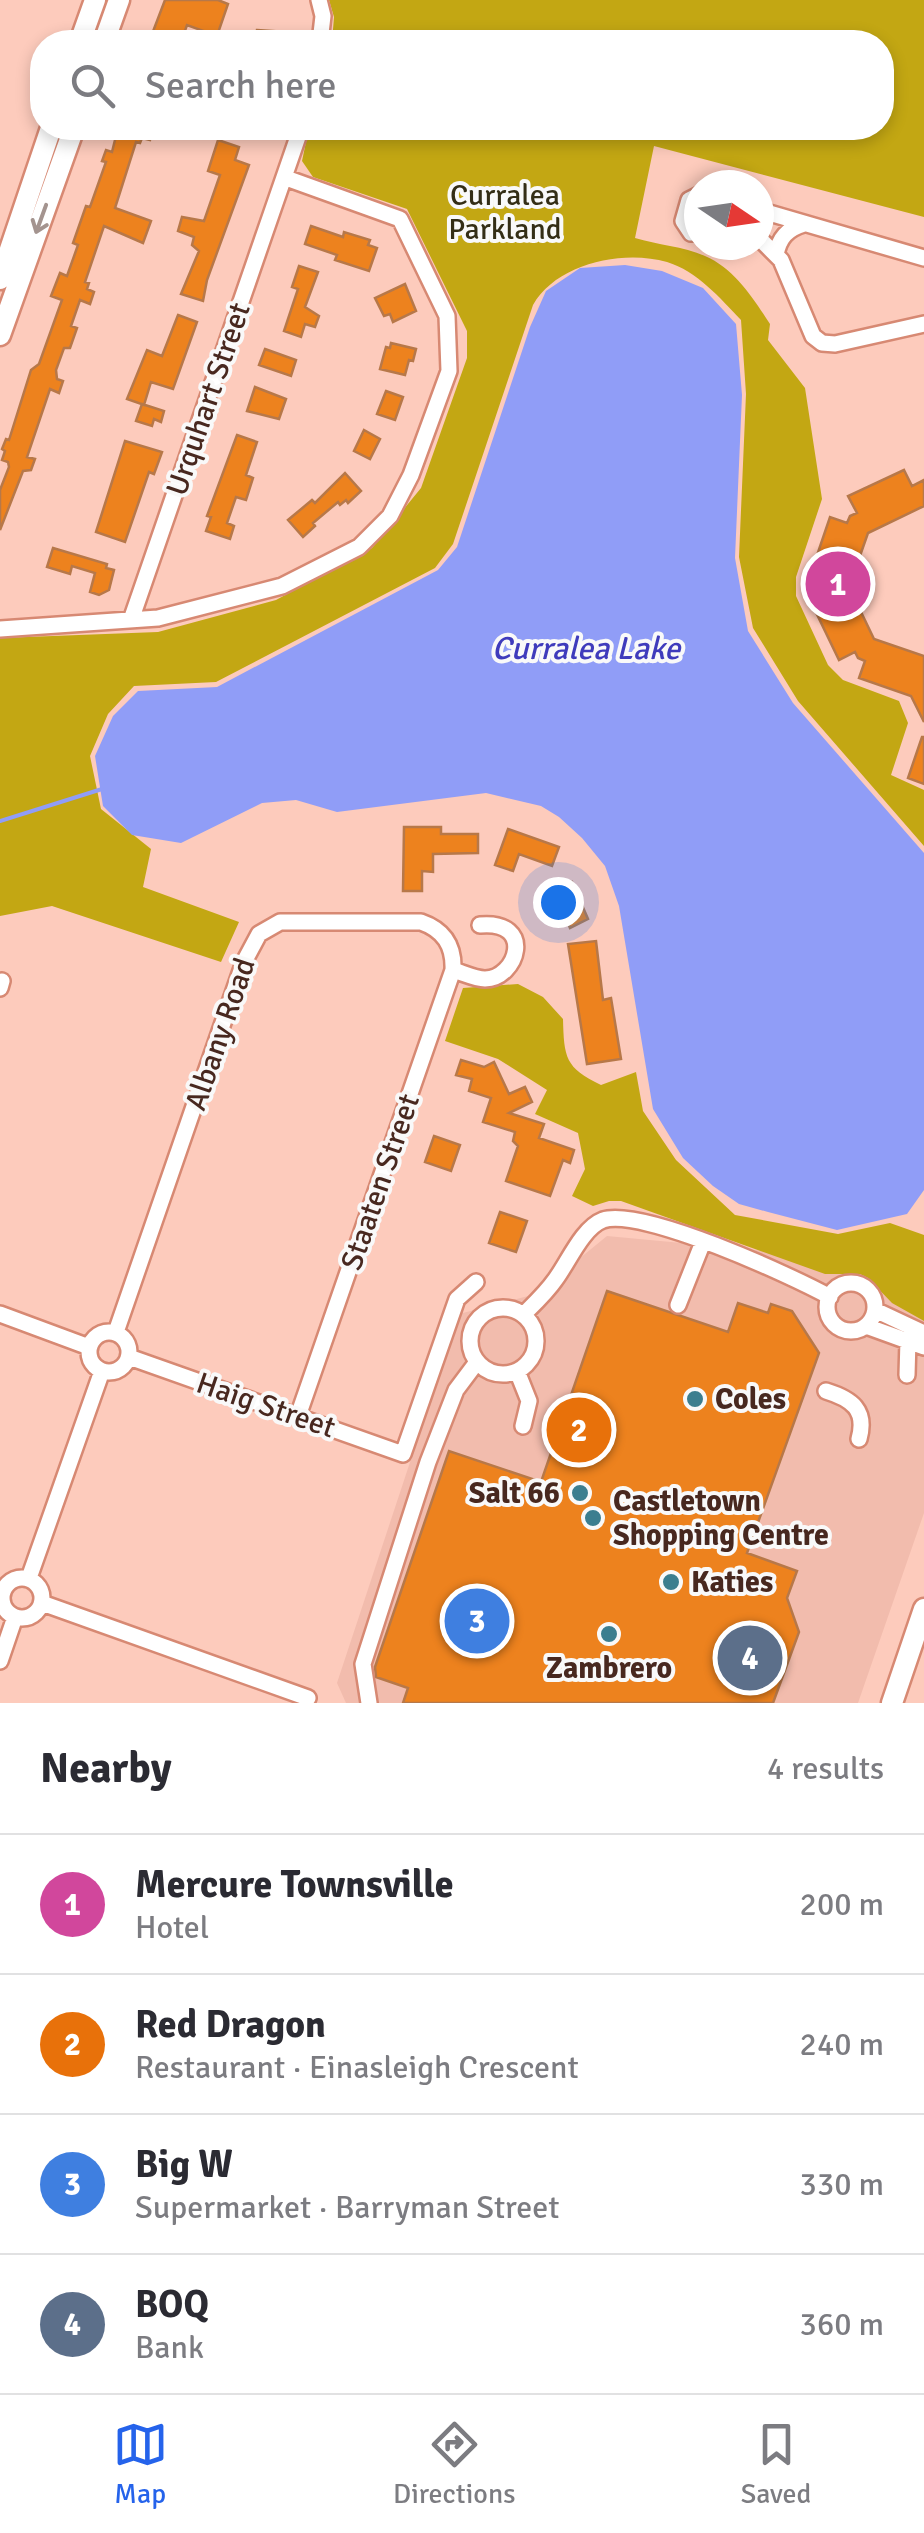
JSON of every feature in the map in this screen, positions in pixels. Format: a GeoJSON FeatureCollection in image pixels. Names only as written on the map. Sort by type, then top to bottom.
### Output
{"type":"FeatureCollection","features":[{"type":"Feature","properties":{"kind":"main road"},"geometry":{"type":"LineString","coordinates":[[84,30],[95,0]]}},
{"type":"Feature","properties":{"kind":"main road"},"geometry":{"type":"LineString","coordinates":[[108,30],[119,0]]}},
{"type":"Feature","properties":{"kind":"main road"},"geometry":{"type":"LineString","coordinates":[[0,280],[47,140]]}},
{"type":"Feature","properties":{"kind":"main road"},"geometry":{"type":"LineString","coordinates":[[0,335],[70,140]]}},
{"type":"Feature","properties":{"kind":"main road"},"geometry":{"type":"LineString","coordinates":[[892,1703],[924,1609]]}},
{"type":"Feature","properties":{"kind":"street"},"geometry":{"type":"LineString","coordinates":[[318,0],[323,16],[321,30]]}},
{"type":"Feature","properties":{"kind":"street","name":"Urquhart Street"},"geometry":{"type":"LineString","coordinates":[[131,620],[297,140]]}},
{"type":"Feature","properties":{"kind":"street"},"geometry":{"type":"LineString","coordinates":[[0,628],[158,618],[282,586],[359,546],[390,516],[411,476],[450,371],[447,316],[400,219],[286,178]]}},
{"type":"Feature","properties":{"kind":"street"},"geometry":{"type":"LineString","coordinates":[[774,215],[924,258]]}},
{"type":"Feature","properties":{"kind":"street"},"geometry":{"type":"LineString","coordinates":[[804,224],[792,227],[784,235],[776,255],[794,285],[813,336],[836,344],[924,324]]}},
{"type":"Feature","properties":{"kind":"street","name":"Albany Road"},"geometry":{"type":"LineString","coordinates":[[116,1332],[244,962],[258,934],[280,922],[421,922],[434,926],[452,948]]}},
{"type":"Feature","properties":{"kind":"street"},"geometry":{"type":"LineString","coordinates":[[453,970],[486,979],[502,973],[514,958],[515,942],[510,930],[497,924],[480,925]]}},
{"type":"Feature","properties":{"kind":"street","name":"Staaten Street"},"geometry":{"type":"LineString","coordinates":[[298,1416],[453,970],[452,948]]}},
{"type":"Feature","properties":{"kind":"street"},"geometry":{"type":"LineString","coordinates":[[523,1315],[600,1221],[636,1220],[703,1242],[784,1272],[830,1297]]}},
{"type":"Feature","properties":{"kind":"street"},"geometry":{"type":"LineString","coordinates":[[678,1305],[703,1242]]}},
{"type":"Feature","properties":{"kind":"street","name":"Haig Street"},"geometry":{"type":"LineString","coordinates":[[130,1357],[403,1454],[457,1299],[476,1282]]}},
{"type":"Feature","properties":{"kind":"street"},"geometry":{"type":"LineString","coordinates":[[858,1284],[871,1294],[875,1310],[919,1340],[866,1326],[847,1331],[834,1324],[828,1311],[830,1297],[842,1286],[858,1284]]}},
{"type":"Feature","properties":{"kind":"street"},"geometry":{"type":"LineString","coordinates":[[501,1308],[523,1315],[534,1332],[536,1344],[531,1358],[517,1371],[493,1373],[476,1362],[470,1344],[478,1319],[501,1308]]}},
{"type":"Feature","properties":{"kind":"street"},"geometry":{"type":"LineString","coordinates":[[866,1326],[875,1310]]}},
{"type":"Feature","properties":{"kind":"street"},"geometry":{"type":"LineString","coordinates":[[0,1314],[89,1346]]}},
{"type":"Feature","properties":{"kind":"street"},"geometry":{"type":"LineString","coordinates":[[116,1332],[128,1343],[130,1357],[117,1371],[102,1371],[92,1362],[89,1346],[100,1333],[116,1332]]}},
{"type":"Feature","properties":{"kind":"street"},"geometry":{"type":"LineString","coordinates":[[919,1340],[906,1374],[924,1365]]}},
{"type":"Feature","properties":{"kind":"street"},"geometry":{"type":"LineString","coordinates":[[370,1703],[362,1664],[428,1462],[456,1390],[476,1362]]}},
{"type":"Feature","properties":{"kind":"street"},"geometry":{"type":"LineString","coordinates":[[28,1578],[102,1371]]}},
{"type":"Feature","properties":{"kind":"street"},"geometry":{"type":"LineString","coordinates":[[517,1371],[529,1402],[524,1426]]}},
{"type":"Feature","properties":{"kind":"street"},"geometry":{"type":"LineString","coordinates":[[826,1391],[843,1396],[859,1411],[859,1438]]}},
{"type":"Feature","properties":{"kind":"street"},"geometry":{"type":"LineString","coordinates":[[28,1578],[40,1589],[42,1603],[29,1617],[15,1618],[4,1608],[1,1592],[12,1579],[28,1578]]}},
{"type":"Feature","properties":{"kind":"street"},"geometry":{"type":"LineString","coordinates":[[42,1603],[308,1698]]}},
{"type":"Feature","properties":{"kind":"street"},"geometry":{"type":"LineString","coordinates":[[0,1661],[15,1618]]}},
{"type":"Feature","properties":{"kind":"shaded area"},"geometry":{"type":"Polygon","coordinates":[[[607,1236],[872,1261],[924,1281],[924,1513],[858,1703],[346,1703],[337,1683],[459,1314],[536,1294],[607,1236]]]}},
{"type":"Feature","properties":{"kind":"green space","name":"Curralea Parkland"},"geometry":{"type":"Polygon","coordinates":[[[329,0],[924,0],[924,217],[774,178],[774,170],[745,170],[654,146],[635,238],[684,250],[684,260],[712,260],[725,268],[764,314],[770,324],[768,340],[805,388],[822,499],[796,577],[796,596],[828,665],[843,680],[899,701],[908,723],[891,775],[924,790],[924,846],[798,701],[753,628],[739,557],[746,394],[741,320],[707,286],[678,266],[630,257],[574,270],[557,279],[533,305],[453,544],[435,568],[216,682],[134,686],[108,714],[90,756],[101,809],[151,849],[143,887],[239,922],[221,962],[52,906],[0,916],[0,638],[158,632],[276,600],[372,548],[421,488],[467,358],[467,331],[407,209],[313,177],[302,161],[306,140],[894,140],[894,30],[333,30],[329,0]]]}},
{"type":"Feature","properties":{"kind":"green space"},"geometry":{"type":"Polygon","coordinates":[[[518,984],[543,997],[563,1019],[566,1052],[580,1073],[601,1085],[636,1072],[643,1111],[676,1160],[735,1215],[838,1234],[890,1223],[924,1235],[924,1321],[892,1303],[860,1274],[825,1274],[621,1201],[593,1206],[572,1196],[585,1169],[578,1133],[535,1114],[547,1090],[498,1059],[445,1041],[463,988],[518,984]]]}},
{"type":"Feature","properties":{"kind":"water","name":"Curralea Lake"},"geometry":{"type":"Polygon","coordinates":[[[625,265],[662,271],[703,288],[736,324],[742,395],[735,558],[748,631],[793,703],[924,853],[924,1190],[907,1214],[837,1230],[739,1204],[683,1158],[653,1109],[619,906],[605,866],[582,838],[541,806],[486,793],[337,812],[296,800],[262,803],[181,843],[132,835],[103,806],[95,756],[113,716],[138,691],[217,687],[438,570],[457,547],[530,327],[546,291],[580,268],[625,265]]]}},
{"type":"Feature","properties":{"kind":"building"},"geometry":{"type":"Polygon","coordinates":[[[165,0],[218,0],[228,4],[219,30],[187,25],[185,30],[154,30],[165,0]]]}},
{"type":"Feature","properties":{"kind":"building"},"geometry":{"type":"Polygon","coordinates":[[[115,140],[141,140],[136,142],[115,208],[151,221],[143,243],[104,226],[85,282],[89,283],[87,289],[94,292],[90,304],[80,300],[71,326],[77,328],[56,370],[57,379],[63,381],[59,393],[50,389],[27,457],[35,459],[31,470],[23,471],[0,530],[0,490],[9,467],[2,460],[2,449],[9,440],[31,370],[39,364],[62,300],[51,296],[60,273],[67,276],[78,245],[73,243],[106,162],[102,161],[106,150],[112,152],[115,140]]]}},
{"type":"Feature","properties":{"kind":"building"},"geometry":{"type":"Polygon","coordinates":[[[218,140],[239,147],[235,160],[249,165],[203,301],[181,294],[199,251],[192,245],[194,237],[178,231],[182,217],[204,221],[220,175],[208,171],[218,140]]]}},
{"type":"Feature","properties":{"kind":"building"},"geometry":{"type":"Polygon","coordinates":[[[311,226],[343,237],[344,232],[370,240],[368,245],[377,248],[369,271],[335,260],[337,255],[305,244],[311,226]]]}},
{"type":"Feature","properties":{"kind":"building"},"geometry":{"type":"Polygon","coordinates":[[[299,266],[318,272],[305,307],[319,316],[315,327],[305,324],[301,337],[284,331],[298,289],[292,287],[299,266]]]}},
{"type":"Feature","properties":{"kind":"building"},"geometry":{"type":"Polygon","coordinates":[[[405,284],[416,311],[393,322],[390,314],[384,316],[375,298],[405,284]]]}},
{"type":"Feature","properties":{"kind":"building"},"geometry":{"type":"Polygon","coordinates":[[[178,315],[197,322],[173,389],[151,382],[144,405],[127,399],[147,350],[162,356],[178,315]]]}},
{"type":"Feature","properties":{"kind":"building"},"geometry":{"type":"Polygon","coordinates":[[[391,343],[416,349],[405,375],[380,369],[386,347],[390,348],[391,343]]]}},
{"type":"Feature","properties":{"kind":"building"},"geometry":{"type":"Polygon","coordinates":[[[265,349],[296,360],[291,376],[259,365],[265,349]]]}},
{"type":"Feature","properties":{"kind":"building"},"geometry":{"type":"Polygon","coordinates":[[[255,387],[286,399],[279,419],[247,411],[255,387]]]}},
{"type":"Feature","properties":{"kind":"building"},"geometry":{"type":"Polygon","coordinates":[[[386,391],[403,397],[395,420],[377,414],[386,391]]]}},
{"type":"Feature","properties":{"kind":"building"},"geometry":{"type":"Polygon","coordinates":[[[142,404],[164,411],[161,422],[154,419],[152,426],[136,421],[142,404]]]}},
{"type":"Feature","properties":{"kind":"building"},"geometry":{"type":"Polygon","coordinates":[[[364,430],[380,439],[370,459],[354,451],[364,430]]]}},
{"type":"Feature","properties":{"kind":"building"},"geometry":{"type":"Polygon","coordinates":[[[237,435],[257,442],[246,475],[253,478],[246,500],[236,497],[227,523],[234,526],[230,539],[206,531],[211,517],[207,516],[237,435]]]}},
{"type":"Feature","properties":{"kind":"building"},"geometry":{"type":"Polygon","coordinates":[[[125,441],[162,452],[154,474],[149,472],[125,542],[96,532],[125,441]]]}},
{"type":"Feature","properties":{"kind":"building"},"geometry":{"type":"Polygon","coordinates":[[[904,470],[912,486],[924,480],[924,506],[868,533],[849,587],[874,639],[924,656],[924,722],[911,696],[859,678],[865,661],[855,652],[839,660],[812,604],[827,596],[827,582],[810,576],[830,517],[847,523],[857,513],[848,496],[904,470]]]}},
{"type":"Feature","properties":{"kind":"building"},"geometry":{"type":"Polygon","coordinates":[[[345,473],[361,491],[348,503],[338,502],[303,537],[288,520],[312,500],[315,503],[345,473]]]}},
{"type":"Feature","properties":{"kind":"building"},"geometry":{"type":"Polygon","coordinates":[[[53,548],[107,564],[106,568],[114,570],[109,590],[99,595],[90,592],[95,573],[72,566],[70,574],[47,567],[53,548]]]}},
{"type":"Feature","properties":{"kind":"building"},"geometry":{"type":"Polygon","coordinates":[[[924,737],[924,784],[908,778],[924,737]]]}},
{"type":"Feature","properties":{"kind":"building"},"geometry":{"type":"Polygon","coordinates":[[[404,827],[441,827],[441,834],[478,834],[478,853],[433,854],[433,872],[422,871],[422,891],[403,891],[404,827]]]}},
{"type":"Feature","properties":{"kind":"building"},"geometry":{"type":"Polygon","coordinates":[[[508,829],[559,847],[552,866],[519,854],[513,871],[495,865],[508,829]]]}},
{"type":"Feature","properties":{"kind":"building"},"geometry":{"type":"Polygon","coordinates":[[[572,882],[588,919],[570,928],[554,890],[572,882]]]}},
{"type":"Feature","properties":{"kind":"building"},"geometry":{"type":"Polygon","coordinates":[[[596,941],[603,1000],[611,998],[621,1059],[587,1064],[568,944],[596,941]]]}},
{"type":"Feature","properties":{"kind":"building"},"geometry":{"type":"Polygon","coordinates":[[[461,1060],[484,1067],[494,1062],[509,1094],[525,1087],[532,1102],[509,1113],[544,1124],[539,1138],[574,1150],[570,1163],[563,1160],[550,1196],[506,1181],[518,1146],[513,1141],[515,1132],[483,1122],[491,1098],[469,1091],[472,1079],[456,1075],[461,1060]]]}},
{"type":"Feature","properties":{"kind":"building"},"geometry":{"type":"Polygon","coordinates":[[[434,1136],[460,1145],[451,1171],[425,1162],[434,1136]]]}},
{"type":"Feature","properties":{"kind":"building"},"geometry":{"type":"Polygon","coordinates":[[[500,1212],[527,1221],[516,1252],[489,1243],[500,1212]]]}},
{"type":"Feature","properties":{"kind":"building","name":"Castletown Shopping Centre"},"geometry":{"type":"Polygon","coordinates":[[[607,1291],[728,1332],[738,1303],[768,1313],[771,1304],[792,1311],[819,1353],[747,1553],[797,1571],[787,1598],[799,1632],[773,1703],[403,1703],[408,1688],[376,1677],[375,1667],[449,1451],[541,1482],[607,1291]]]}},
{"type":"Feature","properties":{"kind":"waterway"},"geometry":{"type":"LineString","coordinates":[[0,821],[102,789]]}},
{"type":"Feature","properties":{"kind":"place","name":"Mercure Townsville"},"geometry":{"type":"Point","coordinates":[838,584]}},
{"type":"Feature","properties":{"kind":"place","name":"Coles"},"geometry":{"type":"Point","coordinates":[695,1399]}},
{"type":"Feature","properties":{"kind":"place","name":"Red Dragon"},"geometry":{"type":"Point","coordinates":[579,1430]}},
{"type":"Feature","properties":{"kind":"place","name":"Salt 66"},"geometry":{"type":"Point","coordinates":[580,1493]}},
{"type":"Feature","properties":{"kind":"place","name":"Castletown Shopping Centre"},"geometry":{"type":"Point","coordinates":[593,1518]}},
{"type":"Feature","properties":{"kind":"place","name":"Katies"},"geometry":{"type":"Point","coordinates":[671,1582]}},
{"type":"Feature","properties":{"kind":"place","name":"Big W"},"geometry":{"type":"Point","coordinates":[477,1621]}},
{"type":"Feature","properties":{"kind":"place","name":"Zambrero"},"geometry":{"type":"Point","coordinates":[609,1634]}},
{"type":"Feature","properties":{"kind":"place","name":"BOQ"},"geometry":{"type":"Point","coordinates":[750,1658]}}]}
